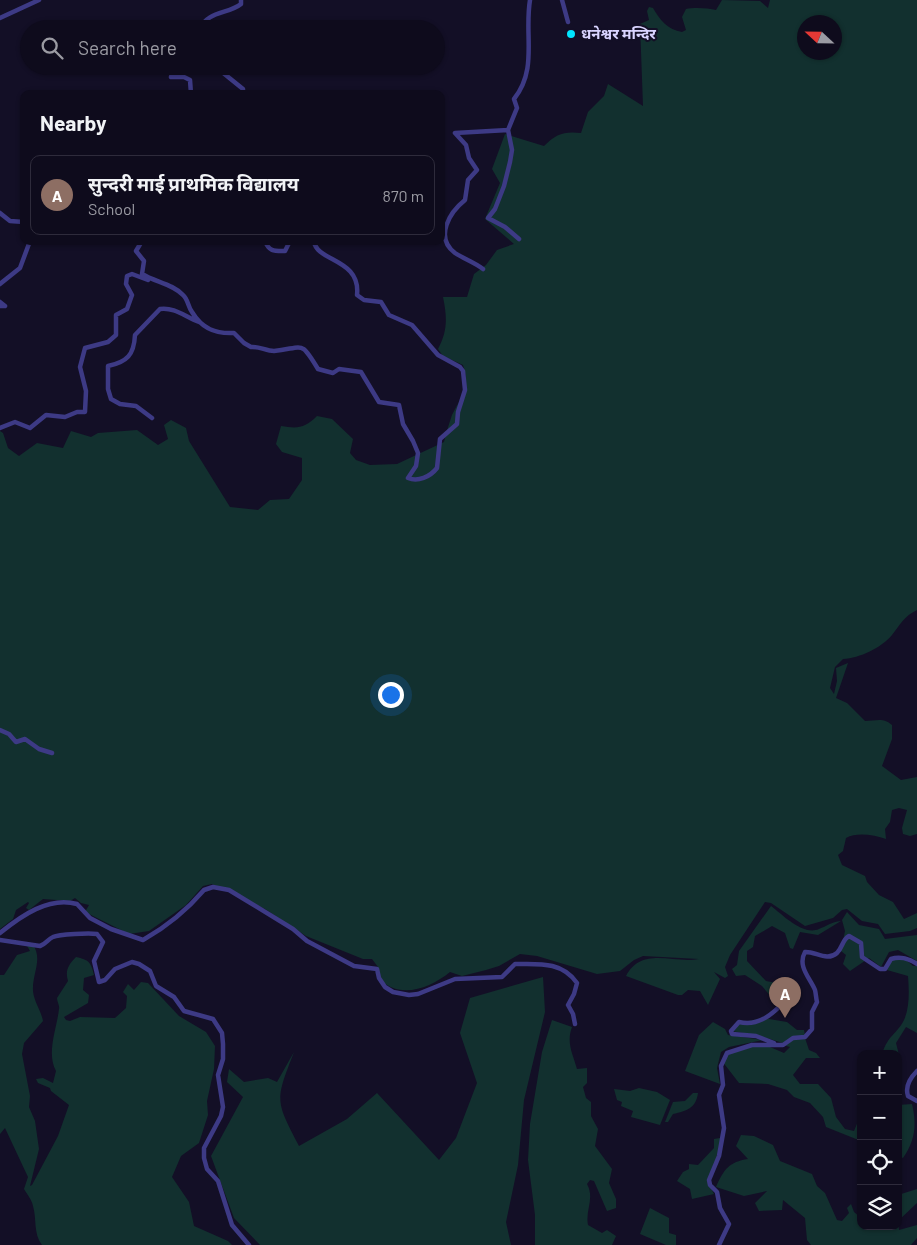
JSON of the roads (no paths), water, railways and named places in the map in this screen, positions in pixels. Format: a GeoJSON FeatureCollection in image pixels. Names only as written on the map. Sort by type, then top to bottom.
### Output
{"type":"FeatureCollection","features":[{"type":"Feature","properties":{"kind":"street"},"geometry":{"type":"LineString","coordinates":[[0,18],[39,0]]}},
{"type":"Feature","properties":{"kind":"street"},"geometry":{"type":"LineString","coordinates":[[208,20],[238,7],[242,4],[241,0]]}},
{"type":"Feature","properties":{"kind":"street"},"geometry":{"type":"LineString","coordinates":[[519,239],[505,227],[488,218],[495,209],[504,186],[512,150],[508,130],[517,108],[514,99],[521,91],[529,68],[527,26],[530,0]]}},
{"type":"Feature","properties":{"kind":"street"},"geometry":{"type":"LineString","coordinates":[[562,0],[568,22]]}},
{"type":"Feature","properties":{"kind":"street"},"geometry":{"type":"LineString","coordinates":[[171,75],[171,77],[184,77],[190,80],[191,90]]}},
{"type":"Feature","properties":{"kind":"street"},"geometry":{"type":"LineString","coordinates":[[226,75],[243,90]]}},
{"type":"Feature","properties":{"kind":"street"},"geometry":{"type":"LineString","coordinates":[[483,269],[455,253],[447,239],[445,225],[455,207],[465,200],[468,180],[477,170],[469,158],[466,145],[455,133],[508,130]]}},
{"type":"Feature","properties":{"kind":"street"},"geometry":{"type":"LineString","coordinates":[[0,213],[10,221],[20,222]]}},
{"type":"Feature","properties":{"kind":"street"},"geometry":{"type":"LineString","coordinates":[[0,284],[20,268],[29,245]]}},
{"type":"Feature","properties":{"kind":"street"},"geometry":{"type":"LineString","coordinates":[[140,245],[136,251],[144,261],[142,274],[156,282]]}},
{"type":"Feature","properties":{"kind":"street"},"geometry":{"type":"LineString","coordinates":[[267,245],[274,251],[285,251],[288,245]]}},
{"type":"Feature","properties":{"kind":"street"},"geometry":{"type":"LineString","coordinates":[[0,428],[15,422],[30,428],[46,415],[64,417],[77,412],[85,412],[86,391],[80,367],[85,348],[108,342],[116,335],[116,315],[127,309],[132,294],[126,284],[127,276],[132,274],[172,286],[185,296],[192,312],[209,330],[220,334],[234,333],[244,344],[251,348],[256,346],[272,351],[298,346],[306,349],[318,369],[333,373],[339,369],[361,372],[380,402],[399,405],[403,424],[418,453],[416,466],[408,478],[417,480],[434,472],[440,439],[457,424],[458,412],[465,390],[463,371],[460,367],[438,355],[412,325],[389,315],[381,302],[364,300],[357,295],[358,286],[352,271],[318,249],[316,245]]}},
{"type":"Feature","properties":{"kind":"street"},"geometry":{"type":"LineString","coordinates":[[152,418],[136,406],[120,404],[111,399],[108,389],[108,366],[123,363],[135,348],[136,335],[160,309],[170,308],[183,316],[200,322]]}},
{"type":"Feature","properties":{"kind":"street"},"geometry":{"type":"LineString","coordinates":[[0,730],[9,734],[16,742],[25,739],[39,749],[52,753]]}},
{"type":"Feature","properties":{"kind":"street"},"geometry":{"type":"LineString","coordinates":[[0,933],[30,912],[63,902],[77,904],[85,914],[111,929],[143,940],[169,924],[196,901],[204,890],[218,887],[229,890],[293,929],[307,941],[354,966],[377,969],[379,978],[385,987],[402,994],[418,994],[456,979],[502,977],[515,964],[544,963],[556,967],[572,977],[576,983],[574,994],[568,1005],[574,1014],[575,1024]]}},
{"type":"Feature","properties":{"kind":"street"},"geometry":{"type":"LineString","coordinates":[[0,940],[40,946],[46,944],[54,936],[67,937],[83,933],[98,934],[103,942],[94,961],[99,982],[105,980],[115,969],[132,962],[139,964],[150,971],[156,986],[174,996],[184,1011],[212,1019],[222,1033],[223,1059],[218,1075],[223,1107],[221,1116],[204,1148],[204,1158],[207,1169],[218,1181],[232,1225],[249,1245]]}},
{"type":"Feature","properties":{"kind":"street"},"geometry":{"type":"LineString","coordinates":[[719,1245],[729,1224],[720,1208],[717,1192],[709,1180],[720,1156],[724,1128],[719,1099],[723,1085],[721,1066],[727,1053],[754,1044],[783,1044],[794,1038],[805,1037],[812,1029],[812,1012],[817,1002],[815,990],[805,973],[802,960],[805,952],[825,957],[835,954],[844,939],[850,936],[861,943],[862,957],[880,969],[885,969],[888,961],[894,958],[908,959],[917,964]]}},
{"type":"Feature","properties":{"kind":"street"},"geometry":{"type":"LineString","coordinates":[[774,1043],[764,1038],[732,1034],[731,1031],[739,1022],[753,1024],[768,1017],[787,999]]}},
{"type":"Feature","properties":{"kind":"street"},"geometry":{"type":"LineString","coordinates":[[917,1071],[908,1084],[906,1091],[908,1096],[917,1102]]}},
{"type":"Feature","properties":{"kind":"place","name":"धनेश्वर मन्दिर"},"geometry":{"type":"Point","coordinates":[571,34]}},
{"type":"Feature","properties":{"kind":"place","name":"सुन्दरी माई प्राथमिक विद्यालय"},"geometry":{"type":"Point","coordinates":[785,1018]}}]}
